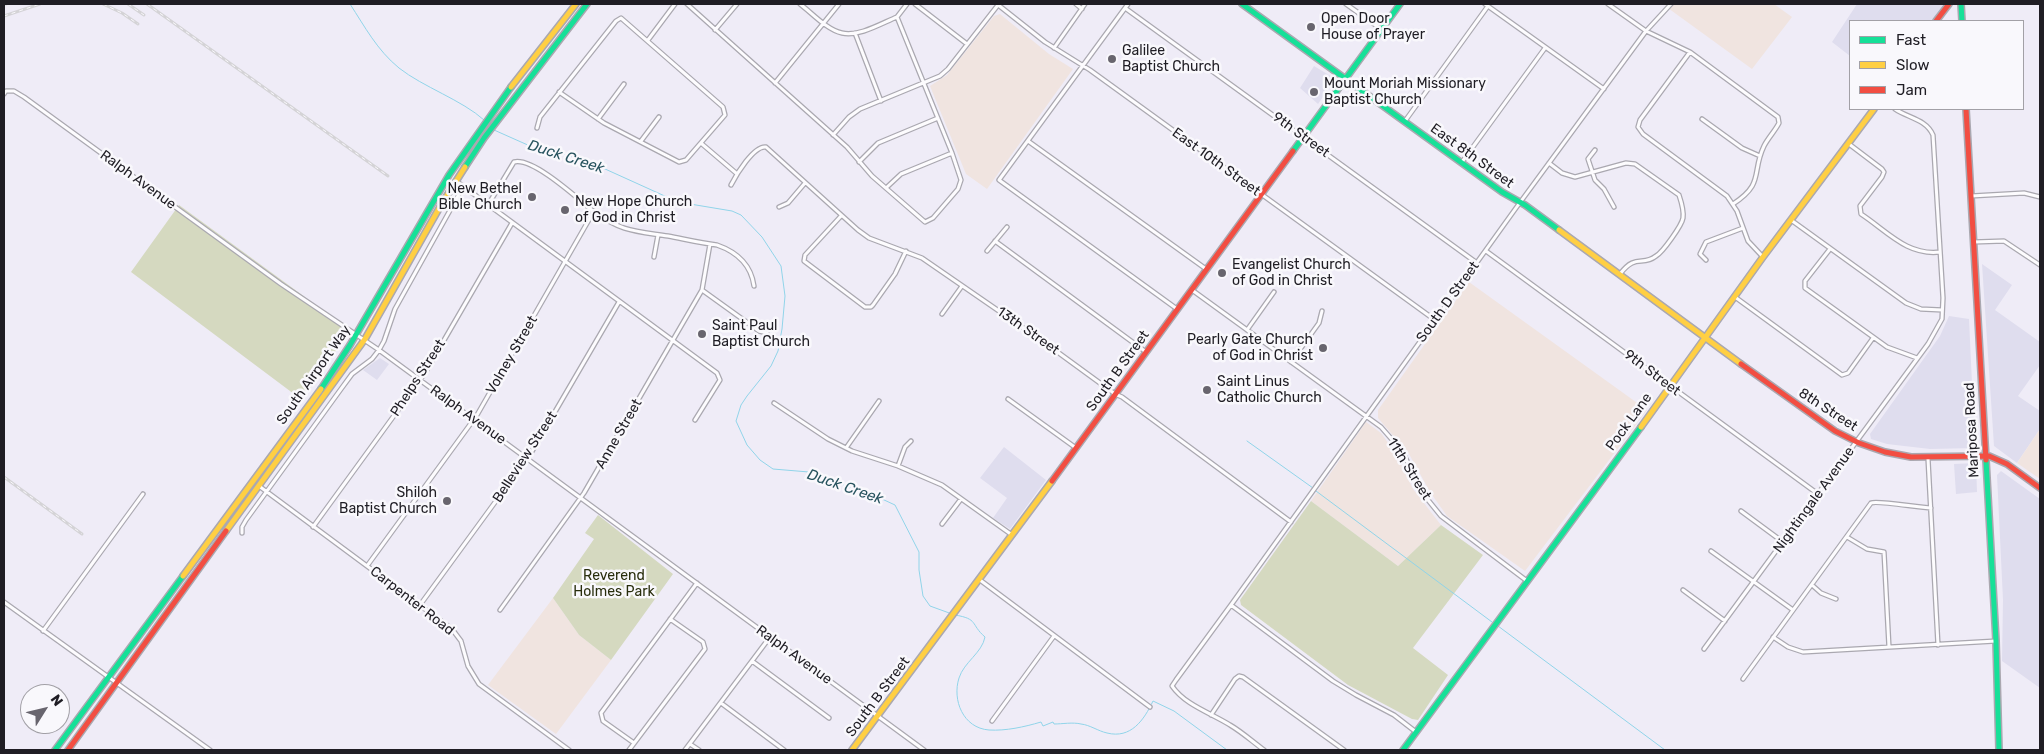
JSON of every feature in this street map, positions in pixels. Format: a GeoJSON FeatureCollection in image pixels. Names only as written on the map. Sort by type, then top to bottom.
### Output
{"type":"FeatureCollection","features":[{"type":"Feature","properties":{"kind":"street","name":"South Airport Way"},"geometry":{"type":"LineString","coordinates":[[55,750],[317,394],[357,334],[445,181],[490,115],[576,4]]}},
{"type":"Feature","properties":{"kind":"street","name":"South Airport Way"},"geometry":{"type":"LineString","coordinates":[[68,750],[365,339],[456,181],[497,120],[587,4]]}},
{"type":"Feature","properties":{"kind":"street"},"geometry":{"type":"LineString","coordinates":[[648,40],[675,4]]}},
{"type":"Feature","properties":{"kind":"street"},"geometry":{"type":"LineString","coordinates":[[687,4],[833,135],[886,188],[925,222],[933,218],[960,186],[960,175],[897,17]]}},
{"type":"Feature","properties":{"kind":"street"},"geometry":{"type":"LineString","coordinates":[[715,30],[737,4]]}},
{"type":"Feature","properties":{"kind":"street"},"geometry":{"type":"LineString","coordinates":[[800,4],[841,33],[854,33],[897,17],[907,4]]}},
{"type":"Feature","properties":{"kind":"street"},"geometry":{"type":"LineString","coordinates":[[775,83],[838,4]]}},
{"type":"Feature","properties":{"kind":"street"},"geometry":{"type":"LineString","coordinates":[[915,4],[967,44]]}},
{"type":"Feature","properties":{"kind":"street"},"geometry":{"type":"LineString","coordinates":[[833,135],[855,112],[924,84],[945,72],[998,4]]}},
{"type":"Feature","properties":{"kind":"street","name":"East 10th Street"},"geometry":{"type":"LineString","coordinates":[[998,4],[1054,48],[1083,66],[1435,320]]}},
{"type":"Feature","properties":{"kind":"street"},"geometry":{"type":"LineString","coordinates":[[1076,4],[1082,8]]}},
{"type":"Feature","properties":{"kind":"street"},"geometry":{"type":"LineString","coordinates":[[1054,48],[1085,4]]}},
{"type":"Feature","properties":{"kind":"street"},"geometry":{"type":"LineString","coordinates":[[1128,4],[999,180],[1177,309]]}},
{"type":"Feature","properties":{"kind":"street","name":"East 8th Street"},"geometry":{"type":"LineString","coordinates":[[1242,4],[1508,196],[1521,203],[1620,274],[1706,338]]}},
{"type":"Feature","properties":{"kind":"street"},"geometry":{"type":"LineString","coordinates":[[1346,4],[1381,29]]}},
{"type":"Feature","properties":{"kind":"street","name":"South B Street"},"geometry":{"type":"LineString","coordinates":[[852,750],[1012,536],[1400,4]]}},
{"type":"Feature","properties":{"kind":"street"},"geometry":{"type":"LineString","coordinates":[[1608,4],[1646,31],[1690,52],[1775,114],[1780,120],[1778,126],[1766,142],[1760,156],[1753,184],[1746,194],[1733,204]]}},
{"type":"Feature","properties":{"kind":"street","name":"South D Street"},"geometry":{"type":"LineString","coordinates":[[1211,715],[1179,694],[1172,686],[1549,163],[1646,31],[1671,4]]}},
{"type":"Feature","properties":{"kind":"street"},"geometry":{"type":"LineString","coordinates":[[1937,20],[1950,4]]}},
{"type":"Feature","properties":{"kind":"street"},"geometry":{"type":"LineString","coordinates":[[1961,4],[1962,20]]}},
{"type":"Feature","properties":{"kind":"street"},"geometry":{"type":"LineString","coordinates":[[1405,122],[1487,5],[1604,89]]}},
{"type":"Feature","properties":{"kind":"street","name":"9th Street"},"geometry":{"type":"LineString","coordinates":[[1125,8],[1477,263]]}},
{"type":"Feature","properties":{"kind":"street"},"geometry":{"type":"LineString","coordinates":[[537,128],[540,117],[559,92],[621,18],[723,107],[725,115],[702,144],[682,162],[598,120],[559,92]]}},
{"type":"Feature","properties":{"kind":"street"},"geometry":{"type":"LineString","coordinates":[[854,33],[881,101]]}},
{"type":"Feature","properties":{"kind":"street"},"geometry":{"type":"LineString","coordinates":[[1462,162],[1546,48]]}},
{"type":"Feature","properties":{"kind":"street"},"geometry":{"type":"LineString","coordinates":[[1690,52],[1640,120],[1638,127],[1643,134],[1721,191],[1733,204],[1752,248],[1763,257]]}},
{"type":"Feature","properties":{"kind":"street"},"geometry":{"type":"LineString","coordinates":[[598,120],[624,84]]}},
{"type":"Feature","properties":{"kind":"street","name":"Ralph Avenue"},"geometry":{"type":"LineString","coordinates":[[5,93],[14,91],[24,97],[281,284],[365,339],[924,750]]}},
{"type":"Feature","properties":{"kind":"street","name":"Pock Lane"},"geometry":{"type":"LineString","coordinates":[[1403,750],[1706,338],[1763,257],[1873,110]]}},
{"type":"Feature","properties":{"kind":"street","name":"Nightingale Avenue"},"geometry":{"type":"LineString","coordinates":[[1704,649],[1939,326],[1942,310],[1933,135],[1927,125],[1896,110]]}},
{"type":"Feature","properties":{"kind":"street","name":"Mariposa Road"},"geometry":{"type":"LineString","coordinates":[[1966,110],[1984,456],[1996,641],[1999,750]]}},
{"type":"Feature","properties":{"kind":"street"},"geometry":{"type":"LineString","coordinates":[[641,141],[659,117]]}},
{"type":"Feature","properties":{"kind":"street"},"geometry":{"type":"LineString","coordinates":[[859,162],[878,143],[938,118]]}},
{"type":"Feature","properties":{"kind":"street"},"geometry":{"type":"LineString","coordinates":[[1702,119],[1742,148],[1760,156]]}},
{"type":"Feature","properties":{"kind":"street"},"geometry":{"type":"LineString","coordinates":[[1028,141],[1206,269]]}},
{"type":"Feature","properties":{"kind":"street"},"geometry":{"type":"LineString","coordinates":[[702,144],[736,173],[731,185]]}},
{"type":"Feature","properties":{"kind":"street"},"geometry":{"type":"LineString","coordinates":[[1849,144],[1884,172],[1860,206],[1861,214],[1911,249],[1922,252],[1940,252]]}},
{"type":"Feature","properties":{"kind":"street","name":"13th Street"},"geometry":{"type":"LineString","coordinates":[[736,173],[759,148],[764,146],[841,216],[869,238],[906,250],[922,258],[1041,340],[1114,394],[1122,397],[1291,522]]}},
{"type":"Feature","properties":{"kind":"street"},"geometry":{"type":"LineString","coordinates":[[1596,150],[1588,159],[1592,173],[1614,207]]}},
{"type":"Feature","properties":{"kind":"street"},"geometry":{"type":"LineString","coordinates":[[886,188],[901,174],[952,154]]}},
{"type":"Feature","properties":{"kind":"street"},"geometry":{"type":"LineString","coordinates":[[488,205],[514,162],[518,161],[534,167],[608,221],[627,229],[727,248],[745,262],[751,271],[754,286]]}},
{"type":"Feature","properties":{"kind":"street"},"geometry":{"type":"LineString","coordinates":[[1549,163],[1562,173],[1573,177],[1628,163],[1635,164],[1676,192],[1681,200],[1682,221],[1659,254],[1630,263],[1620,274]]}},
{"type":"Feature","properties":{"kind":"street"},"geometry":{"type":"LineString","coordinates":[[456,181],[720,376],[720,380],[695,420]]}},
{"type":"Feature","properties":{"kind":"street"},"geometry":{"type":"LineString","coordinates":[[779,207],[788,203],[806,183]]}},
{"type":"Feature","properties":{"kind":"street"},"geometry":{"type":"LineString","coordinates":[[242,533],[242,527],[246,520],[352,374],[372,359],[379,350],[395,309],[463,187]]}},
{"type":"Feature","properties":{"kind":"street"},"geometry":{"type":"LineString","coordinates":[[1971,196],[2024,193],[2040,196]]}},
{"type":"Feature","properties":{"kind":"street","name":"Volney Street"},"geometry":{"type":"LineString","coordinates":[[367,566],[474,419],[566,263],[594,211]]}},
{"type":"Feature","properties":{"kind":"street"},"geometry":{"type":"LineString","coordinates":[[841,216],[805,254],[804,262],[865,307],[868,308],[874,304],[895,274],[906,250]]}},
{"type":"Feature","properties":{"kind":"street"},"geometry":{"type":"LineString","coordinates":[[1791,219],[1906,303],[1922,309],[1942,310]]}},
{"type":"Feature","properties":{"kind":"street","name":"Phelps Street"},"geometry":{"type":"LineString","coordinates":[[314,527],[420,380],[512,223]]}},
{"type":"Feature","properties":{"kind":"street"},"geometry":{"type":"LineString","coordinates":[[987,251],[1007,227]]}},
{"type":"Feature","properties":{"kind":"street"},"geometry":{"type":"LineString","coordinates":[[1706,260],[1700,254],[1706,242],[1743,228]]}},
{"type":"Feature","properties":{"kind":"street"},"geometry":{"type":"LineString","coordinates":[[654,257],[658,235]]}},
{"type":"Feature","properties":{"kind":"street"},"geometry":{"type":"LineString","coordinates":[[995,241],[1146,352]]}},
{"type":"Feature","properties":{"kind":"street"},"geometry":{"type":"LineString","coordinates":[[1974,242],[2004,241],[2040,265]]}},
{"type":"Feature","properties":{"kind":"street","name":"Anne Street"},"geometry":{"type":"LineString","coordinates":[[500,610],[581,498],[702,290],[710,244]]}},
{"type":"Feature","properties":{"kind":"street"},"geometry":{"type":"LineString","coordinates":[[1830,249],[1806,281],[1805,288],[1887,347],[1917,358]]}},
{"type":"Feature","properties":{"kind":"street","name":"9th Street"},"geometry":{"type":"LineString","coordinates":[[1486,251],[1818,494]]}},
{"type":"Feature","properties":{"kind":"street"},"geometry":{"type":"LineString","coordinates":[[942,314],[962,286]]}},
{"type":"Feature","properties":{"kind":"street"},"geometry":{"type":"LineString","coordinates":[[702,290],[759,331],[767,333]]}},
{"type":"Feature","properties":{"kind":"street","name":"11th Street"},"geometry":{"type":"LineString","coordinates":[[1191,290],[1366,415],[1397,445],[1424,495],[1441,516],[1527,581]]}},
{"type":"Feature","properties":{"kind":"street"},"geometry":{"type":"LineString","coordinates":[[1247,330],[1274,292]]}},
{"type":"Feature","properties":{"kind":"street"},"geometry":{"type":"LineString","coordinates":[[1735,298],[1842,376],[1849,372],[1873,338]]}},
{"type":"Feature","properties":{"kind":"street","name":"Belleview Street"},"geometry":{"type":"LineString","coordinates":[[420,605],[527,458],[619,302]]}},
{"type":"Feature","properties":{"kind":"street"},"geometry":{"type":"LineString","coordinates":[[1291,362],[1319,323],[1322,311]]}},
{"type":"Feature","properties":{"kind":"street","name":"8th Street"},"geometry":{"type":"LineString","coordinates":[[1706,338],[1826,425],[1856,442],[1887,454],[1928,458],[1984,456]]}},
{"type":"Feature","properties":{"kind":"street"},"geometry":{"type":"LineString","coordinates":[[1008,399],[1076,448]]}},
{"type":"Feature","properties":{"kind":"street"},"geometry":{"type":"LineString","coordinates":[[846,448],[879,402]]}},
{"type":"Feature","properties":{"kind":"street"},"geometry":{"type":"LineString","coordinates":[[774,403],[828,439],[862,456],[898,466],[942,485],[1012,536]]}},
{"type":"Feature","properties":{"kind":"street"},"geometry":{"type":"LineString","coordinates":[[898,466],[911,441]]}},
{"type":"Feature","properties":{"kind":"street"},"geometry":{"type":"LineString","coordinates":[[1984,456],[1998,459],[2040,488]]}},
{"type":"Feature","properties":{"kind":"street"},"geometry":{"type":"LineString","coordinates":[[1928,458],[1938,645]]}},
{"type":"Feature","properties":{"kind":"street","name":"Carpenter Road"},"geometry":{"type":"LineString","coordinates":[[259,486],[455,633],[463,646],[472,675],[479,684],[568,750]]}},
{"type":"Feature","properties":{"kind":"street"},"geometry":{"type":"LineString","coordinates":[[43,630],[143,494]]}},
{"type":"Feature","properties":{"kind":"street"},"geometry":{"type":"LineString","coordinates":[[942,524],[961,499]]}},
{"type":"Feature","properties":{"kind":"street"},"geometry":{"type":"LineString","coordinates":[[1743,679],[1873,502],[1931,508]]}},
{"type":"Feature","properties":{"kind":"street"},"geometry":{"type":"LineString","coordinates":[[1741,511],[1783,542]]}},
{"type":"Feature","properties":{"kind":"street"},"geometry":{"type":"LineString","coordinates":[[1847,538],[1867,549],[1884,552],[1889,647]]}},
{"type":"Feature","properties":{"kind":"street"},"geometry":{"type":"LineString","coordinates":[[1712,551],[1793,610]]}},
{"type":"Feature","properties":{"kind":"street"},"geometry":{"type":"LineString","coordinates":[[979,580],[1150,708]]}},
{"type":"Feature","properties":{"kind":"street"},"geometry":{"type":"LineString","coordinates":[[634,743],[603,721],[600,713],[697,584]]}},
{"type":"Feature","properties":{"kind":"street"},"geometry":{"type":"LineString","coordinates":[[1812,585],[1821,593],[1836,599]]}},
{"type":"Feature","properties":{"kind":"street"},"geometry":{"type":"LineString","coordinates":[[1683,590],[1725,621]]}},
{"type":"Feature","properties":{"kind":"street"},"geometry":{"type":"LineString","coordinates":[[4,602],[210,750]]}},
{"type":"Feature","properties":{"kind":"street"},"geometry":{"type":"LineString","coordinates":[[1231,605],[1333,681],[1356,696],[1394,715],[1416,732]]}},
{"type":"Feature","properties":{"kind":"street"},"geometry":{"type":"LineString","coordinates":[[629,750],[704,648],[700,640],[670,619]]}},
{"type":"Feature","properties":{"kind":"street"},"geometry":{"type":"LineString","coordinates":[[992,720],[1054,636]]}},
{"type":"Feature","properties":{"kind":"street"},"geometry":{"type":"LineString","coordinates":[[685,750],[770,637]]}},
{"type":"Feature","properties":{"kind":"street"},"geometry":{"type":"LineString","coordinates":[[1773,637],[1788,647],[1803,652],[1996,641]]}},
{"type":"Feature","properties":{"kind":"street"},"geometry":{"type":"LineString","coordinates":[[752,661],[829,718]]}},
{"type":"Feature","properties":{"kind":"street"},"geometry":{"type":"LineString","coordinates":[[1264,750],[1230,725],[1211,715],[1238,676],[1243,677],[1344,750]]}},
{"type":"Feature","properties":{"kind":"street"},"geometry":{"type":"LineString","coordinates":[[721,703],[784,750]]}},
{"type":"Feature","properties":{"kind":"street"},"geometry":{"type":"LineString","coordinates":[[690,744],[699,750]]}},
{"type":"Feature","properties":{"kind":"shaded area"},"geometry":{"type":"Polygon","coordinates":[[[1667,4],[1774,4],[1792,17],[1752,69],[1665,6],[1667,4]]]}},
{"type":"Feature","properties":{"kind":"shaded area"},"geometry":{"type":"Polygon","coordinates":[[[1857,4],[1944,4],[1932,20],[1849,20],[1849,55],[1832,42],[1857,4]]]}},
{"type":"Feature","properties":{"kind":"shaded area"},"geometry":{"type":"Polygon","coordinates":[[[1000,14],[1049,54],[1073,69],[987,189],[966,174],[930,86],[947,75],[994,16],[1000,14]]]}},
{"type":"Feature","properties":{"kind":"shaded area"},"geometry":{"type":"Polygon","coordinates":[[[1314,66],[1334,78],[1318,104],[1300,88],[1314,66]]]}},
{"type":"Feature","properties":{"kind":"shaded area"},"geometry":{"type":"Polygon","coordinates":[[[1982,264],[2012,285],[1995,310],[2040,342],[2040,365],[2018,396],[2040,411],[2040,429],[2017,463],[1994,446],[1982,264]]]}},
{"type":"Feature","properties":{"kind":"shaded area"},"geometry":{"type":"Polygon","coordinates":[[[1469,282],[1647,410],[1525,571],[1447,516],[1430,492],[1409,454],[1378,418],[1378,410],[1469,282]]]}},
{"type":"Feature","properties":{"kind":"shaded area"},"geometry":{"type":"Polygon","coordinates":[[[1949,316],[1969,319],[1975,448],[1930,449],[1887,444],[1871,439],[1870,434],[1940,336],[1949,316]]]}},
{"type":"Feature","properties":{"kind":"shaded area"},"geometry":{"type":"Polygon","coordinates":[[[380,358],[389,364],[377,380],[363,370],[380,358]]]}},
{"type":"Feature","properties":{"kind":"shaded area"},"geometry":{"type":"Polygon","coordinates":[[[1366,422],[1381,433],[1396,454],[1413,489],[1441,525],[1398,566],[1311,501],[1366,422]]]}},
{"type":"Feature","properties":{"kind":"shaded area"},"geometry":{"type":"Polygon","coordinates":[[[2040,429],[2040,479],[2017,463],[2040,429]]]}},
{"type":"Feature","properties":{"kind":"shaded area"},"geometry":{"type":"Polygon","coordinates":[[[1004,447],[1046,480],[1010,529],[993,518],[1007,498],[980,478],[1004,447]]]}},
{"type":"Feature","properties":{"kind":"shaded area"},"geometry":{"type":"Polygon","coordinates":[[[1976,463],[1977,492],[1956,494],[1954,464],[1976,463]]]}},
{"type":"Feature","properties":{"kind":"shaded area"},"geometry":{"type":"Polygon","coordinates":[[[2001,471],[2040,499],[2040,688],[2002,661],[2003,600],[1997,475],[2001,471]]]}},
{"type":"Feature","properties":{"kind":"shaded area"},"geometry":{"type":"Polygon","coordinates":[[[553,598],[579,635],[611,660],[556,734],[488,685],[553,598]]]}},
{"type":"Feature","properties":{"kind":"green space"},"geometry":{"type":"Polygon","coordinates":[[[179,205],[350,330],[302,400],[131,272],[179,205]]]}},
{"type":"Feature","properties":{"kind":"green space"},"geometry":{"type":"Polygon","coordinates":[[[1311,501],[1398,566],[1441,525],[1483,555],[1413,648],[1448,675],[1418,720],[1412,719],[1348,685],[1241,605],[1240,600],[1311,501]]]}},
{"type":"Feature","properties":{"kind":"green space","name":"Reverend Holmes Park"},"geometry":{"type":"Polygon","coordinates":[[[598,515],[673,574],[611,660],[579,635],[553,598],[594,539],[585,533],[598,515]]]}},
{"type":"Feature","properties":{"kind":"waterway","name":"Duck Creek"},"geometry":{"type":"LineString","coordinates":[[350,4],[378,46],[399,68],[465,106],[484,120]]}},
{"type":"Feature","properties":{"kind":"waterway","name":"Duck Creek"},"geometry":{"type":"LineString","coordinates":[[494,130],[530,146],[583,159],[678,202],[732,211],[741,215],[762,237],[781,266],[785,296],[778,351],[771,366],[741,405],[736,421],[747,445],[760,460],[773,469],[809,472],[823,480],[836,481],[866,496],[882,499],[895,505],[919,552],[919,570],[923,596],[930,606],[952,614]]}},
{"type":"Feature","properties":{"kind":"waterway"},"geometry":{"type":"LineString","coordinates":[[1247,441],[1313,488]]}},
{"type":"Feature","properties":{"kind":"waterway"},"geometry":{"type":"LineString","coordinates":[[1316,491],[1492,622]]}},
{"type":"Feature","properties":{"kind":"waterway","name":"Duck Creek"},"geometry":{"type":"LineString","coordinates":[[955,615],[971,620],[985,637],[980,648],[961,672],[957,686],[957,695],[962,712],[972,724],[980,728],[1002,730],[1041,722],[1043,726],[1053,722],[1054,724],[1078,723],[1107,733],[1123,733],[1130,731],[1141,721],[1153,701],[1174,711],[1227,750]]}},
{"type":"Feature","properties":{"kind":"waterway"},"geometry":{"type":"LineString","coordinates":[[1498,626],[1665,750]]}},
{"type":"Feature","properties":{"kind":"railway"},"geometry":{"type":"LineString","coordinates":[[4,16],[40,4]]}},
{"type":"Feature","properties":{"kind":"railway"},"geometry":{"type":"LineString","coordinates":[[103,4],[122,13],[138,24]]}},
{"type":"Feature","properties":{"kind":"railway"},"geometry":{"type":"LineString","coordinates":[[128,4],[144,15]]}},
{"type":"Feature","properties":{"kind":"railway"},"geometry":{"type":"LineString","coordinates":[[147,4],[388,176]]}},
{"type":"Feature","properties":{"kind":"railway"},"geometry":{"type":"LineString","coordinates":[[4,477],[82,534]]}},
{"type":"Feature","properties":{"kind":"traffic: fast"},"geometry":{"type":"LineString","coordinates":[[465,167],[484,138],[587,4]]}},
{"type":"Feature","properties":{"kind":"traffic: fast"},"geometry":{"type":"LineString","coordinates":[[1242,4],[1502,192],[1525,205],[1559,230]]}},
{"type":"Feature","properties":{"kind":"traffic: fast"},"geometry":{"type":"LineString","coordinates":[[1293,151],[1400,4]]}},
{"type":"Feature","properties":{"kind":"traffic: fast"},"geometry":{"type":"LineString","coordinates":[[1961,4],[1962,20]]}},
{"type":"Feature","properties":{"kind":"traffic: fast"},"geometry":{"type":"LineString","coordinates":[[321,389],[350,345],[449,175],[511,87]]}},
{"type":"Feature","properties":{"kind":"traffic: fast"},"geometry":{"type":"LineString","coordinates":[[1403,750],[1641,427]]}},
{"type":"Feature","properties":{"kind":"traffic: fast"},"geometry":{"type":"LineString","coordinates":[[1986,460],[1996,641],[1999,750]]}},
{"type":"Feature","properties":{"kind":"traffic: fast"},"geometry":{"type":"LineString","coordinates":[[55,750],[183,576]]}},
{"type":"Feature","properties":{"kind":"traffic: slow"},"geometry":{"type":"LineString","coordinates":[[511,87],[576,4]]}},
{"type":"Feature","properties":{"kind":"traffic: slow"},"geometry":{"type":"LineString","coordinates":[[1641,427],[1763,257],[1873,110]]}},
{"type":"Feature","properties":{"kind":"traffic: slow"},"geometry":{"type":"LineString","coordinates":[[226,531],[365,339],[441,205],[465,167]]}},
{"type":"Feature","properties":{"kind":"traffic: slow"},"geometry":{"type":"LineString","coordinates":[[1559,230],[1741,364]]}},
{"type":"Feature","properties":{"kind":"traffic: slow"},"geometry":{"type":"LineString","coordinates":[[183,576],[321,389]]}},
{"type":"Feature","properties":{"kind":"traffic: slow"},"geometry":{"type":"LineString","coordinates":[[852,750],[1052,481]]}},
{"type":"Feature","properties":{"kind":"traffic: jam"},"geometry":{"type":"LineString","coordinates":[[1937,20],[1949,4]]}},
{"type":"Feature","properties":{"kind":"traffic: jam"},"geometry":{"type":"LineString","coordinates":[[1966,110],[1986,460]]}},
{"type":"Feature","properties":{"kind":"traffic: jam"},"geometry":{"type":"LineString","coordinates":[[1052,481],[1293,151]]}},
{"type":"Feature","properties":{"kind":"traffic: jam"},"geometry":{"type":"LineString","coordinates":[[1741,364],[1835,431],[1859,443],[1885,452],[1911,457],[1989,456],[2007,464],[2040,488]]}},
{"type":"Feature","properties":{"kind":"traffic: jam"},"geometry":{"type":"LineString","coordinates":[[68,750],[226,531]]}},
{"type":"Feature","properties":{"kind":"place","name":"Open Door House of Prayer"},"geometry":{"type":"Point","coordinates":[1311,27]}},
{"type":"Feature","properties":{"kind":"place","name":"Galilee Baptist Church"},"geometry":{"type":"Point","coordinates":[1112,59]}},
{"type":"Feature","properties":{"kind":"place","name":"Mount Moriah Missionary Baptist Church"},"geometry":{"type":"Point","coordinates":[1314,92]}},
{"type":"Feature","properties":{"kind":"place","name":"New Bethel Bible Church"},"geometry":{"type":"Point","coordinates":[532,197]}},
{"type":"Feature","properties":{"kind":"place","name":"New Hope Church of God in Christ"},"geometry":{"type":"Point","coordinates":[565,210]}},
{"type":"Feature","properties":{"kind":"place","name":"Evangelist Church of God in Christ"},"geometry":{"type":"Point","coordinates":[1222,273]}},
{"type":"Feature","properties":{"kind":"place","name":"Saint Paul Baptist Church"},"geometry":{"type":"Point","coordinates":[702,334]}},
{"type":"Feature","properties":{"kind":"place","name":"Pearly Gate Church of God in Christ"},"geometry":{"type":"Point","coordinates":[1323,348]}},
{"type":"Feature","properties":{"kind":"place","name":"Saint Linus Catholic Church"},"geometry":{"type":"Point","coordinates":[1207,390]}},
{"type":"Feature","properties":{"kind":"place","name":"Shiloh Baptist Church"},"geometry":{"type":"Point","coordinates":[447,501]}}]}
